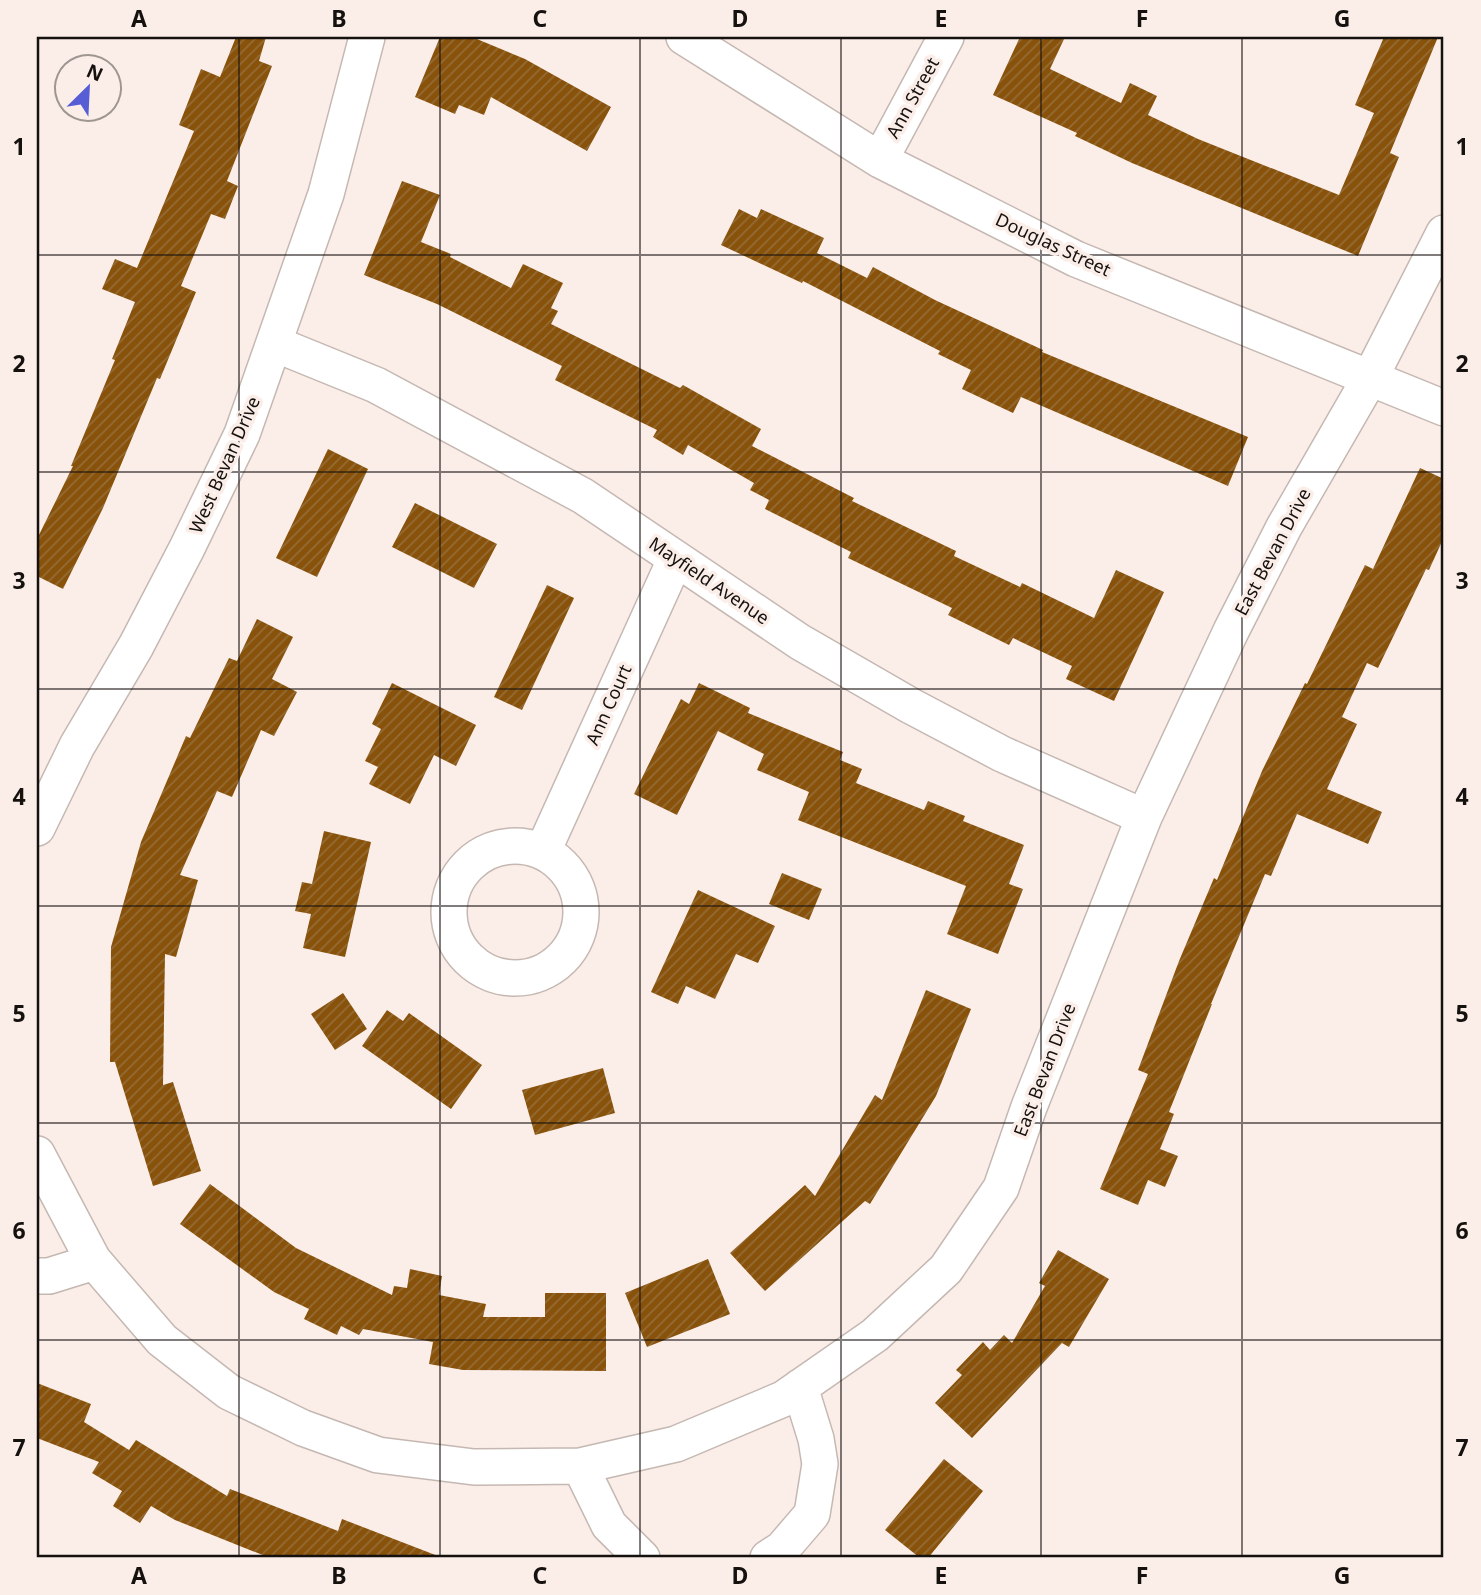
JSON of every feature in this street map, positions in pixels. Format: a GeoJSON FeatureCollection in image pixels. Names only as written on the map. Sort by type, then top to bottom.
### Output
{"type":"FeatureCollection","features":[{"type":"Feature","properties":{"kind":"street","name":"West Bevan Drive"},"geometry":{"type":"LineString","coordinates":[[37,828],[77,746],[136,646],[187,548],[242,434],[326,194],[367,37]]}},
{"type":"Feature","properties":{"kind":"street","name":"Douglas Street"},"geometry":{"type":"LineString","coordinates":[[684,37],[880,160],[1076,259],[1444,408]]}},
{"type":"Feature","properties":{"kind":"street","name":"Ann Street"},"geometry":{"type":"LineString","coordinates":[[880,160],[946,37]]}},
{"type":"Feature","properties":{"kind":"street","name":"East Bevan Drive"},"geometry":{"type":"LineString","coordinates":[[94,1262],[162,1340],[229,1392],[303,1428],[378,1455],[474,1467],[580,1466],[676,1444],[783,1399],[875,1335],[946,1269],[1001,1188],[1029,1107],[1144,817],[1230,631],[1284,527],[1370,378],[1444,233]]}},
{"type":"Feature","properties":{"kind":"street","name":"Mayfield Avenue"},"geometry":{"type":"LineString","coordinates":[[275,344],[376,385],[583,496],[800,642],[911,706],[1002,754],[1144,817]]}},
{"type":"Feature","properties":{"kind":"street","name":"Ann Court"},"geometry":{"type":"LineString","coordinates":[[543,851],[675,560]]}},
{"type":"Feature","properties":{"kind":"street"},"geometry":{"type":"LineString","coordinates":[[37,1154],[94,1262],[49,1276],[37,1276]]}},
{"type":"Feature","properties":{"kind":"street"},"geometry":{"type":"LineString","coordinates":[[768,1558],[782,1549],[812,1514],[820,1464],[816,1440],[800,1387]]}},
{"type":"Feature","properties":{"kind":"street"},"geometry":{"type":"LineString","coordinates":[[580,1466],[609,1525],[642,1558]]}},
{"type":"Feature","properties":{"kind":"building"},"geometry":{"type":"Polygon","coordinates":[[[236,37],[266,37],[259,61],[272,66],[227,181],[238,186],[225,219],[211,214],[181,286],[196,292],[103,508],[63,589],[37,576],[37,539],[73,466],[135,302],[102,289],[115,259],[137,268],[194,131],[179,125],[201,69],[220,77],[236,37]]]}},
{"type":"Feature","properties":{"kind":"building"},"geometry":{"type":"Polygon","coordinates":[[[440,37],[472,37],[525,59],[611,107],[587,151],[491,97],[484,115],[459,105],[455,114],[415,97],[440,37]]]}},
{"type":"Feature","properties":{"kind":"building"},"geometry":{"type":"Polygon","coordinates":[[[1020,37],[1065,37],[1050,69],[1121,103],[1130,83],[1157,96],[1148,115],[1198,139],[1339,195],[1374,113],[1355,105],[1384,37],[1438,37],[1390,153],[1399,157],[1358,256],[1132,163],[1075,136],[1077,133],[993,95],[1020,37]]]}},
{"type":"Feature","properties":{"kind":"building"},"geometry":{"type":"Polygon","coordinates":[[[402,181],[440,195],[421,242],[451,254],[450,257],[511,288],[523,264],[563,283],[551,308],[558,311],[551,324],[680,388],[683,385],[761,429],[752,446],[854,498],[852,501],[956,551],[954,556],[1020,587],[1022,583],[1094,618],[1116,570],[1164,592],[1114,701],[1066,679],[1072,666],[1013,638],[1009,645],[948,615],[952,608],[848,558],[851,552],[765,509],[769,500],[750,490],[754,483],[688,445],[683,455],[653,437],[657,430],[555,380],[562,366],[437,304],[364,275],[402,181]]]}},
{"type":"Feature","properties":{"kind":"building"},"geometry":{"type":"Polygon","coordinates":[[[739,209],[757,218],[761,209],[824,238],[817,253],[867,278],[873,267],[935,300],[1043,350],[1042,352],[1248,437],[1228,486],[1021,397],[1013,413],[962,389],[971,370],[938,354],[940,351],[803,281],[802,283],[721,245],[739,209]]]}},
{"type":"Feature","properties":{"kind":"building"},"geometry":{"type":"Polygon","coordinates":[[[328,449],[368,469],[317,577],[276,558],[328,449]]]}},
{"type":"Feature","properties":{"kind":"building"},"geometry":{"type":"Polygon","coordinates":[[[1420,468],[1444,479],[1444,537],[1378,668],[1367,663],[1342,717],[1357,724],[1327,789],[1382,812],[1368,844],[1297,814],[1271,876],[1265,874],[1169,1112],[1174,1114],[1160,1149],[1178,1156],[1165,1187],[1148,1180],[1138,1205],[1100,1189],[1148,1074],[1138,1070],[1179,961],[1214,878],[1217,880],[1262,771],[1305,683],[1307,684],[1365,565],[1373,569],[1420,468]]]}},
{"type":"Feature","properties":{"kind":"building"},"geometry":{"type":"Polygon","coordinates":[[[415,503],[497,544],[474,588],[392,547],[415,503]]]}},
{"type":"Feature","properties":{"kind":"building"},"geometry":{"type":"Polygon","coordinates":[[[547,585],[574,598],[522,710],[494,697],[547,585]]]}},
{"type":"Feature","properties":{"kind":"building"},"geometry":{"type":"Polygon","coordinates":[[[257,619],[293,637],[272,679],[297,692],[274,736],[261,730],[232,797],[217,791],[180,875],[198,880],[176,957],[165,954],[163,1085],[173,1082],[201,1171],[153,1186],[115,1062],[110,1062],[111,947],[141,842],[186,736],[190,738],[229,658],[237,661],[257,619]]]}},
{"type":"Feature","properties":{"kind":"building"},"geometry":{"type":"Polygon","coordinates":[[[392,683],[476,725],[456,766],[434,755],[410,804],[369,784],[378,767],[365,761],[381,729],[372,724],[392,683]]]}},
{"type":"Feature","properties":{"kind":"building"},"geometry":{"type":"Polygon","coordinates":[[[699,683],[750,708],[748,713],[843,752],[840,760],[862,769],[856,783],[924,810],[928,801],[965,816],[963,821],[1024,845],[1009,884],[1023,889],[998,954],[947,934],[966,886],[798,820],[809,792],[757,770],[764,754],[718,731],[677,815],[634,794],[681,699],[689,704],[699,683]]]}},
{"type":"Feature","properties":{"kind":"building"},"geometry":{"type":"Polygon","coordinates":[[[324,831],[371,842],[345,957],[303,948],[311,914],[295,911],[302,882],[312,884],[324,831]]]}},
{"type":"Feature","properties":{"kind":"building"},"geometry":{"type":"Polygon","coordinates":[[[782,873],[822,889],[809,920],[769,904],[782,873]]]}},
{"type":"Feature","properties":{"kind":"building"},"geometry":{"type":"Polygon","coordinates":[[[698,890],[775,926],[758,963],[736,954],[715,999],[686,986],[678,1004],[651,992],[698,890]]]}},
{"type":"Feature","properties":{"kind":"building"},"geometry":{"type":"Polygon","coordinates":[[[926,990],[971,1009],[936,1096],[870,1204],[865,1201],[765,1291],[730,1253],[805,1185],[815,1196],[875,1095],[882,1100],[926,990]]]}},
{"type":"Feature","properties":{"kind":"building"},"geometry":{"type":"Polygon","coordinates":[[[343,993],[367,1029],[335,1050],[311,1014],[343,993]]]}},
{"type":"Feature","properties":{"kind":"building"},"geometry":{"type":"Polygon","coordinates":[[[387,1010],[403,1021],[409,1013],[482,1065],[451,1109],[362,1046],[387,1010]]]}},
{"type":"Feature","properties":{"kind":"building"},"geometry":{"type":"Polygon","coordinates":[[[603,1068],[615,1113],[535,1135],[522,1090],[603,1068]]]}},
{"type":"Feature","properties":{"kind":"building"},"geometry":{"type":"Polygon","coordinates":[[[210,1184],[296,1248],[392,1295],[394,1286],[407,1288],[410,1269],[442,1276],[439,1295],[486,1304],[483,1317],[545,1317],[545,1293],[606,1293],[606,1371],[463,1370],[429,1364],[433,1342],[363,1329],[359,1335],[341,1326],[337,1335],[304,1319],[309,1309],[274,1292],[180,1224],[210,1184]]]}},
{"type":"Feature","properties":{"kind":"building"},"geometry":{"type":"Polygon","coordinates":[[[1058,1250],[1109,1279],[1069,1347],[1062,1343],[972,1438],[935,1403],[962,1375],[956,1370],[983,1342],[990,1350],[1004,1335],[1012,1343],[1045,1286],[1039,1283],[1058,1250]]]}},
{"type":"Feature","properties":{"kind":"building"},"geometry":{"type":"Polygon","coordinates":[[[708,1259],[730,1314],[647,1347],[625,1293],[708,1259]]]}},
{"type":"Feature","properties":{"kind":"building"},"geometry":{"type":"Polygon","coordinates":[[[37,1383],[91,1404],[84,1422],[129,1450],[136,1440],[227,1496],[230,1489],[338,1531],[342,1519],[438,1558],[270,1558],[175,1520],[151,1506],[140,1523],[113,1506],[122,1491],[92,1473],[99,1462],[37,1438],[37,1383]]]}},
{"type":"Feature","properties":{"kind":"building"},"geometry":{"type":"Polygon","coordinates":[[[944,1459],[983,1491],[928,1558],[920,1558],[885,1530],[944,1459]]]}}]}
